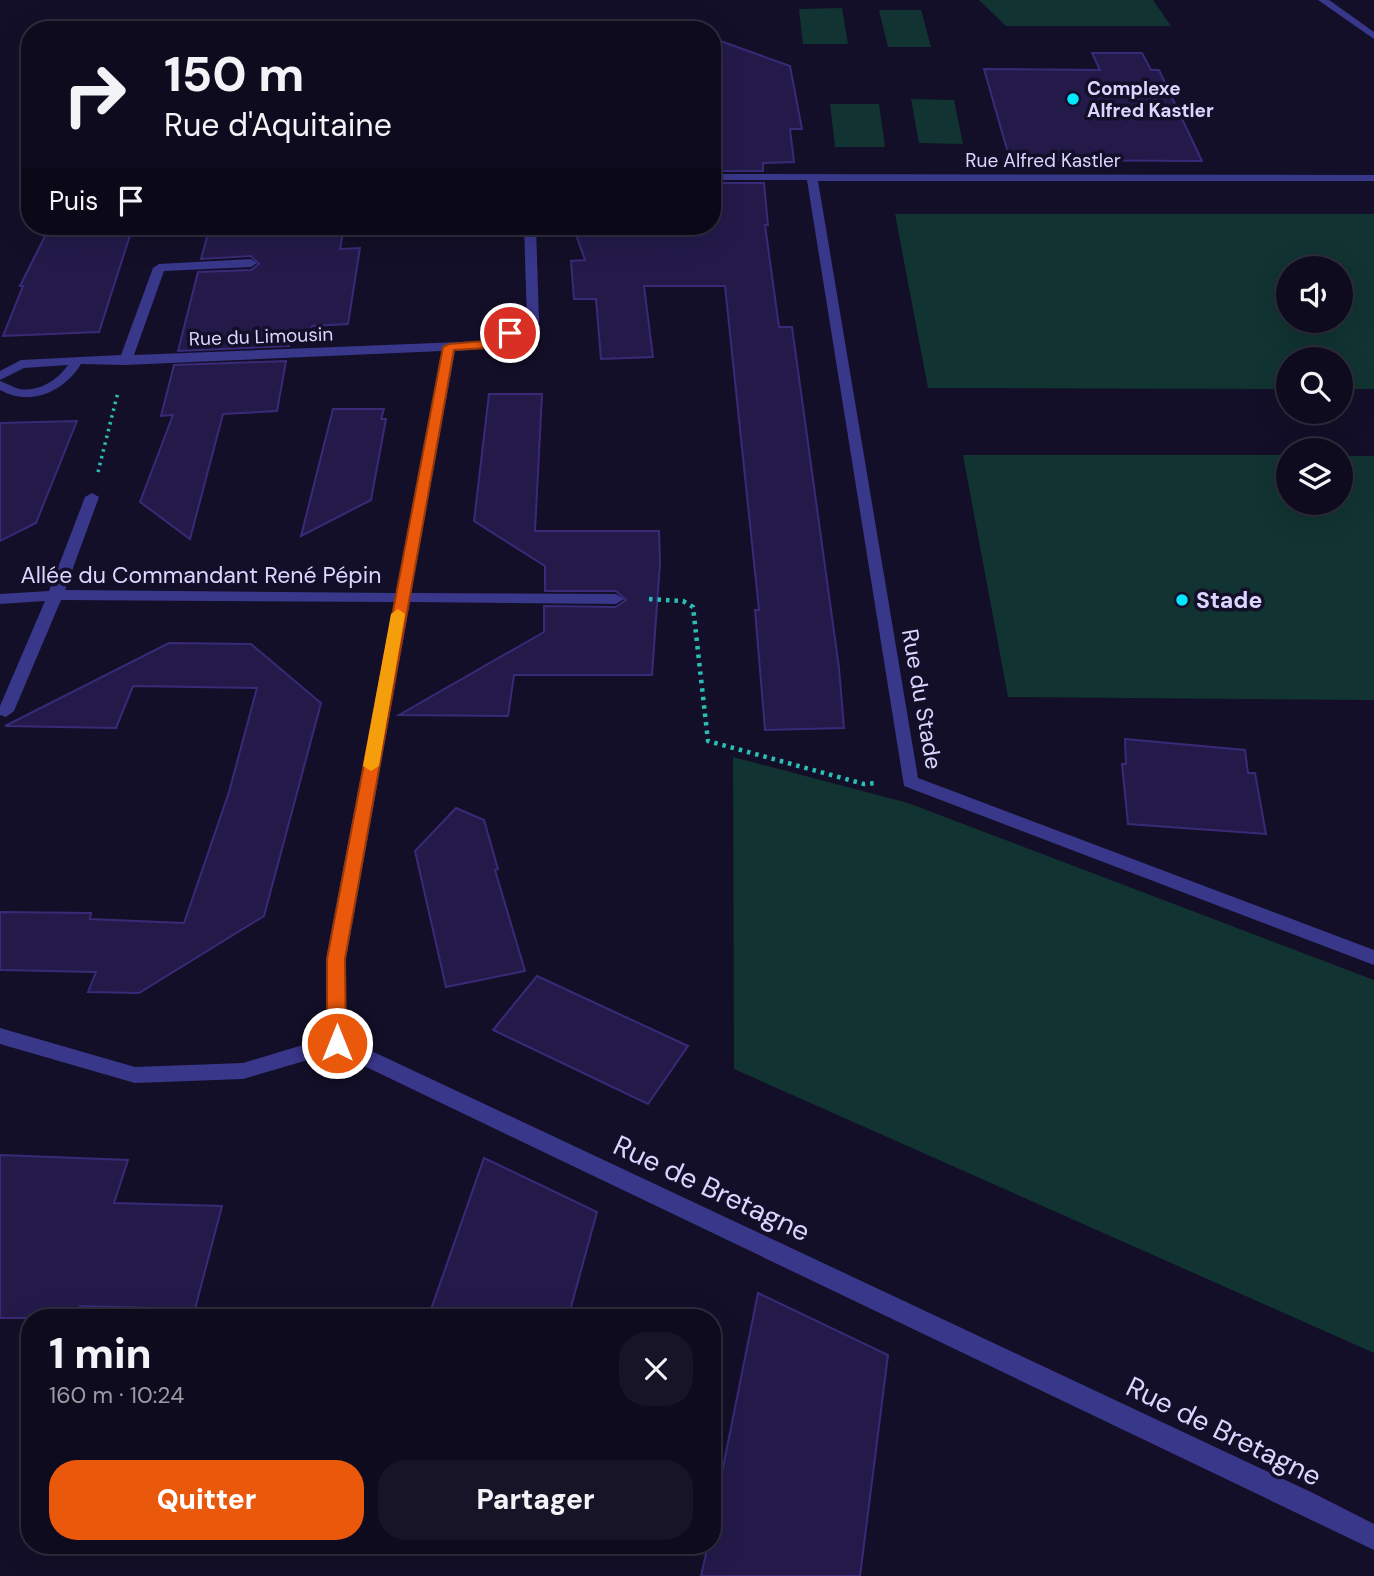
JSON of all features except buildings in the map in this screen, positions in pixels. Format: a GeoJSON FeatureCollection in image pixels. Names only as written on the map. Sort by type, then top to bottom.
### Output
{"type":"FeatureCollection","features":[{"type":"Feature","properties":{"kind":"street"},"geometry":{"type":"LineString","coordinates":[[1323,0],[1374,36]]}},
{"type":"Feature","properties":{"kind":"street","name":"Rue Alfred Kastler"},"geometry":{"type":"LineString","coordinates":[[721,177],[1374,178]]}},
{"type":"Feature","properties":{"kind":"street","name":"Rue du Stade"},"geometry":{"type":"LineString","coordinates":[[811,177],[910,782],[1374,958]]}},
{"type":"Feature","properties":{"kind":"street","name":"Rue du Limousin"},"geometry":{"type":"LineString","coordinates":[[0,376],[21,364],[488,345],[533,321],[530,235]]}},
{"type":"Feature","properties":{"kind":"street"},"geometry":{"type":"LineString","coordinates":[[125,361],[159,268],[251,263]]}},
{"type":"Feature","properties":{"kind":"street"},"geometry":{"type":"LineString","coordinates":[[0,1036],[135,1075],[243,1071],[337,1043],[336,959],[449,347]]}},
{"type":"Feature","properties":{"kind":"street"},"geometry":{"type":"LineString","coordinates":[[0,385],[32,393],[45,390],[67,376],[76,362]]}},
{"type":"Feature","properties":{"kind":"street"},"geometry":{"type":"LineString","coordinates":[[6,711],[55,595],[92,497]]}},
{"type":"Feature","properties":{"kind":"street","name":"Allée du Commandant René Pépin"},"geometry":{"type":"LineString","coordinates":[[0,599],[55,595],[616,599]]}},
{"type":"Feature","properties":{"kind":"street","name":"Rue de Bretagne"},"geometry":{"type":"LineString","coordinates":[[337,1043],[1374,1537]]}},
{"type":"Feature","properties":{"kind":"path"},"geometry":{"type":"LineString","coordinates":[[92,497],[125,361]]}},
{"type":"Feature","properties":{"kind":"path"},"geometry":{"type":"LineString","coordinates":[[616,599],[670,599],[684,601],[693,607],[708,741],[864,783],[910,782]]}},
{"type":"Feature","properties":{"kind":"green space"},"geometry":{"type":"Polygon","coordinates":[[[979,0],[1153,0],[1171,26],[1006,26],[979,0]]]}},
{"type":"Feature","properties":{"kind":"green space"},"geometry":{"type":"Polygon","coordinates":[[[842,8],[848,44],[803,44],[799,9],[842,8]]]}},
{"type":"Feature","properties":{"kind":"green space"},"geometry":{"type":"Polygon","coordinates":[[[879,10],[921,10],[931,47],[888,47],[879,10]]]}},
{"type":"Feature","properties":{"kind":"green space"},"geometry":{"type":"Polygon","coordinates":[[[911,99],[954,100],[963,144],[919,143],[911,99]]]}},
{"type":"Feature","properties":{"kind":"green space"},"geometry":{"type":"Polygon","coordinates":[[[830,104],[879,104],[885,147],[835,147],[830,104]]]}},
{"type":"Feature","properties":{"kind":"green space"},"geometry":{"type":"Polygon","coordinates":[[[895,214],[1374,214],[1374,389],[1353,389],[1353,347],[1276,347],[1276,389],[928,388],[895,214]]]}},
{"type":"Feature","properties":{"kind":"green space","name":"Stade"},"geometry":{"type":"Polygon","coordinates":[[[963,455],[1276,455],[1276,515],[1353,515],[1353,456],[1374,456],[1374,700],[1008,697],[963,455]]]}},
{"type":"Feature","properties":{"kind":"green space"},"geometry":{"type":"Polygon","coordinates":[[[733,757],[908,803],[1374,980],[1374,1353],[734,1069],[733,757]]]}},
{"type":"Feature","properties":{"kind":"slow traffic"},"geometry":{"type":"LineString","coordinates":[[371,766],[398,614]]}},
{"type":"Feature","properties":{"kind":"place","name":"Complexe Alfred Kastler"},"geometry":{"type":"Point","coordinates":[1073,99]}},
{"type":"Feature","properties":{"kind":"place","name":"Stade"},"geometry":{"type":"Point","coordinates":[1182,600]}},
{"type":"Feature","properties":{"kind":"route"},"geometry":{"type":"LineString","coordinates":[[337,1043],[336,959],[449,347],[488,345],[510,333]]}}]}
